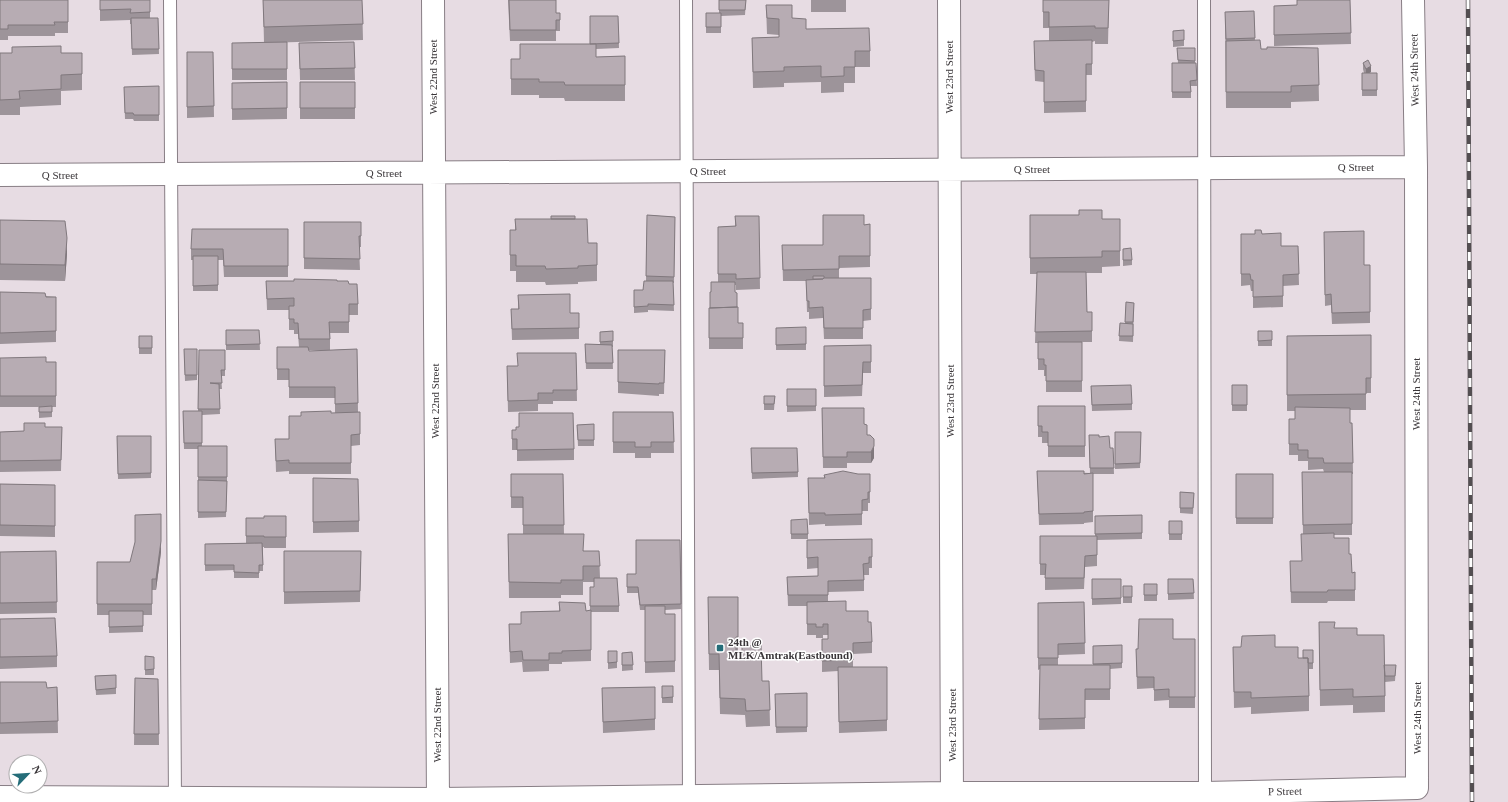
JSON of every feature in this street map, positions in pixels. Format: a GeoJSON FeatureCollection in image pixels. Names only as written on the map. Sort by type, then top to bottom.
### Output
{"type":"FeatureCollection","features":[{"type":"Feature","properties":{"kind":"street","name":"West 22nd Street"},"geometry":{"type":"LineString","coordinates":[[433,0],[438,800]]}},
{"type":"Feature","properties":{"kind":"street","name":"West 23rd Street"},"geometry":{"type":"LineString","coordinates":[[949,0],[952,798]]}},
{"type":"Feature","properties":{"kind":"street","name":"West 24th Street"},"geometry":{"type":"LineString","coordinates":[[1413,0],[1416,167],[1418,788]]}},
{"type":"Feature","properties":{"kind":"street","name":"Q Street"},"geometry":{"type":"LineString","coordinates":[[0,175],[1416,167]]}},
{"type":"Feature","properties":{"kind":"street","name":"P Street"},"geometry":{"type":"LineString","coordinates":[[0,797],[175,800],[1205,798],[1418,788]]}},
{"type":"Feature","properties":{"kind":"lane"},"geometry":{"type":"LineString","coordinates":[[170,0],[175,800]]}},
{"type":"Feature","properties":{"kind":"lane"},"geometry":{"type":"LineString","coordinates":[[686,0],[689,799]]}},
{"type":"Feature","properties":{"kind":"lane"},"geometry":{"type":"LineString","coordinates":[[1204,0],[1205,798]]}},
{"type":"Feature","properties":{"kind":"building"},"geometry":{"type":"Polygon","coordinates":[[[0,0],[68,0],[68,22],[54,22],[55,25],[8,25],[8,29],[0,29],[0,0]]]}},
{"type":"Feature","properties":{"kind":"building"},"geometry":{"type":"Polygon","coordinates":[[[100,0],[150,0],[150,12],[130,13],[131,9],[100,10],[100,0]]]}},
{"type":"Feature","properties":{"kind":"building"},"geometry":{"type":"Polygon","coordinates":[[[263,0],[362,0],[363,24],[264,27],[263,0]]]}},
{"type":"Feature","properties":{"kind":"building"},"geometry":{"type":"Polygon","coordinates":[[[509,0],[556,0],[556,13],[560,13],[560,20],[556,20],[556,30],[510,30],[509,0]]]}},
{"type":"Feature","properties":{"kind":"building"},"geometry":{"type":"Polygon","coordinates":[[[719,0],[746,0],[745,10],[719,10],[719,0]]]}},
{"type":"Feature","properties":{"kind":"building"},"geometry":{"type":"Polygon","coordinates":[[[1043,0],[1109,0],[1108,28],[1095,28],[1095,26],[1049,27],[1049,12],[1043,12],[1043,0]]]}},
{"type":"Feature","properties":{"kind":"building"},"geometry":{"type":"Polygon","coordinates":[[[1297,0],[1350,0],[1351,33],[1274,35],[1274,6],[1297,5],[1297,0]]]}},
{"type":"Feature","properties":{"kind":"building"},"geometry":{"type":"Polygon","coordinates":[[[766,5],[792,5],[792,18],[806,19],[806,29],[869,28],[870,51],[855,51],[855,67],[844,67],[844,76],[821,77],[821,66],[784,67],[784,71],[753,72],[752,38],[779,37],[779,19],[767,18],[766,5]]]}},
{"type":"Feature","properties":{"kind":"building"},"geometry":{"type":"Polygon","coordinates":[[[1254,11],[1255,38],[1226,39],[1225,12],[1254,11]]]}},
{"type":"Feature","properties":{"kind":"building"},"geometry":{"type":"Polygon","coordinates":[[[706,13],[721,13],[721,27],[706,27],[706,13]]]}},
{"type":"Feature","properties":{"kind":"building"},"geometry":{"type":"Polygon","coordinates":[[[590,16],[618,16],[619,43],[590,44],[590,16]]]}},
{"type":"Feature","properties":{"kind":"building"},"geometry":{"type":"Polygon","coordinates":[[[131,18],[158,18],[159,49],[132,49],[131,18]]]}},
{"type":"Feature","properties":{"kind":"building"},"geometry":{"type":"Polygon","coordinates":[[[1184,30],[1184,40],[1173,41],[1173,31],[1184,30]]]}},
{"type":"Feature","properties":{"kind":"building"},"geometry":{"type":"Polygon","coordinates":[[[1092,40],[1092,64],[1086,64],[1086,101],[1044,102],[1044,71],[1035,70],[1034,41],[1092,40]]]}},
{"type":"Feature","properties":{"kind":"building"},"geometry":{"type":"Polygon","coordinates":[[[1260,40],[1261,49],[1267,49],[1267,47],[1318,48],[1319,85],[1291,86],[1291,92],[1226,92],[1226,41],[1260,40]]]}},
{"type":"Feature","properties":{"kind":"building"},"geometry":{"type":"Polygon","coordinates":[[[287,42],[287,69],[232,69],[232,43],[287,42]]]}},
{"type":"Feature","properties":{"kind":"building"},"geometry":{"type":"Polygon","coordinates":[[[354,42],[355,68],[300,69],[299,43],[354,42]]]}},
{"type":"Feature","properties":{"kind":"building"},"geometry":{"type":"Polygon","coordinates":[[[520,44],[596,44],[596,57],[625,56],[625,85],[565,85],[564,82],[539,82],[539,79],[511,79],[511,59],[520,59],[520,44]]]}},
{"type":"Feature","properties":{"kind":"building"},"geometry":{"type":"Polygon","coordinates":[[[61,46],[61,53],[82,53],[82,74],[61,75],[61,89],[19,91],[20,99],[0,100],[0,53],[12,53],[12,47],[61,46]]]}},
{"type":"Feature","properties":{"kind":"building"},"geometry":{"type":"Polygon","coordinates":[[[1177,48],[1195,48],[1195,61],[1178,60],[1177,48]]]}},
{"type":"Feature","properties":{"kind":"building"},"geometry":{"type":"Polygon","coordinates":[[[187,52],[213,52],[214,106],[187,107],[187,52]]]}},
{"type":"Feature","properties":{"kind":"building"},"geometry":{"type":"Polygon","coordinates":[[[1368,60],[1371,66],[1366,69],[1363,63],[1368,60]]]}},
{"type":"Feature","properties":{"kind":"building"},"geometry":{"type":"Polygon","coordinates":[[[1172,63],[1196,63],[1197,80],[1190,81],[1191,92],[1172,92],[1172,63]]]}},
{"type":"Feature","properties":{"kind":"building"},"geometry":{"type":"Polygon","coordinates":[[[1362,73],[1377,73],[1377,90],[1362,90],[1362,73]]]}},
{"type":"Feature","properties":{"kind":"building"},"geometry":{"type":"Polygon","coordinates":[[[287,82],[287,108],[232,109],[232,83],[287,82]]]}},
{"type":"Feature","properties":{"kind":"building"},"geometry":{"type":"Polygon","coordinates":[[[300,82],[355,82],[355,108],[300,108],[300,82]]]}},
{"type":"Feature","properties":{"kind":"building"},"geometry":{"type":"Polygon","coordinates":[[[159,86],[159,115],[134,115],[133,113],[125,113],[124,87],[159,86]]]}},
{"type":"Feature","properties":{"kind":"building"},"geometry":{"type":"Polygon","coordinates":[[[1079,210],[1102,210],[1102,219],[1120,219],[1120,251],[1102,251],[1102,257],[1030,258],[1030,215],[1079,215],[1079,210]]]}},
{"type":"Feature","properties":{"kind":"building"},"geometry":{"type":"Polygon","coordinates":[[[647,215],[675,217],[674,277],[646,276],[647,215]]]}},
{"type":"Feature","properties":{"kind":"building"},"geometry":{"type":"Polygon","coordinates":[[[823,215],[864,215],[864,225],[870,224],[870,256],[839,256],[839,269],[783,270],[782,245],[823,245],[823,215]]]}},
{"type":"Feature","properties":{"kind":"building"},"geometry":{"type":"Polygon","coordinates":[[[551,216],[575,216],[575,219],[551,219],[551,216]]]}},
{"type":"Feature","properties":{"kind":"building"},"geometry":{"type":"Polygon","coordinates":[[[735,216],[759,216],[760,278],[736,279],[736,274],[718,274],[718,227],[736,226],[735,216]]]}},
{"type":"Feature","properties":{"kind":"building"},"geometry":{"type":"Polygon","coordinates":[[[515,219],[587,219],[588,243],[597,243],[597,265],[578,266],[578,268],[546,269],[545,266],[516,266],[516,255],[510,255],[510,230],[516,230],[515,219]]]}},
{"type":"Feature","properties":{"kind":"building"},"geometry":{"type":"Polygon","coordinates":[[[0,220],[65,221],[67,238],[65,265],[0,264],[0,220]]]}},
{"type":"Feature","properties":{"kind":"building"},"geometry":{"type":"Polygon","coordinates":[[[304,222],[361,222],[361,236],[359,236],[360,259],[304,258],[304,222]]]}},
{"type":"Feature","properties":{"kind":"building"},"geometry":{"type":"Polygon","coordinates":[[[192,229],[288,229],[288,266],[224,266],[223,249],[191,249],[192,229]]]}},
{"type":"Feature","properties":{"kind":"building"},"geometry":{"type":"Polygon","coordinates":[[[1255,230],[1261,230],[1262,234],[1281,233],[1281,246],[1298,246],[1299,274],[1283,275],[1283,296],[1253,297],[1253,280],[1251,280],[1250,274],[1241,274],[1241,234],[1255,234],[1255,230]]]}},
{"type":"Feature","properties":{"kind":"building"},"geometry":{"type":"Polygon","coordinates":[[[1364,231],[1364,265],[1370,265],[1370,312],[1332,313],[1331,294],[1325,295],[1324,232],[1364,231]]]}},
{"type":"Feature","properties":{"kind":"building"},"geometry":{"type":"Polygon","coordinates":[[[1131,248],[1132,260],[1123,260],[1123,249],[1131,248]]]}},
{"type":"Feature","properties":{"kind":"building"},"geometry":{"type":"Polygon","coordinates":[[[193,256],[218,256],[218,285],[193,286],[193,256]]]}},
{"type":"Feature","properties":{"kind":"building"},"geometry":{"type":"Polygon","coordinates":[[[1037,272],[1086,272],[1087,312],[1092,312],[1092,331],[1035,332],[1037,272]]]}},
{"type":"Feature","properties":{"kind":"building"},"geometry":{"type":"Polygon","coordinates":[[[813,276],[824,276],[824,278],[813,279],[813,276]]]}},
{"type":"Feature","properties":{"kind":"building"},"geometry":{"type":"Polygon","coordinates":[[[824,278],[871,278],[871,309],[863,310],[863,328],[824,328],[823,307],[809,308],[809,301],[807,301],[806,280],[824,278]]]}},
{"type":"Feature","properties":{"kind":"building"},"geometry":{"type":"Polygon","coordinates":[[[294,279],[337,280],[348,281],[349,284],[357,284],[358,304],[349,304],[349,322],[329,322],[330,339],[299,339],[298,323],[294,323],[294,319],[289,319],[289,306],[294,306],[294,298],[267,299],[266,281],[294,281],[294,279]]]}},
{"type":"Feature","properties":{"kind":"building"},"geometry":{"type":"Polygon","coordinates":[[[644,281],[673,281],[674,305],[648,304],[648,306],[634,307],[634,290],[643,290],[644,281]]]}},
{"type":"Feature","properties":{"kind":"building"},"geometry":{"type":"Polygon","coordinates":[[[711,282],[735,282],[737,307],[710,308],[711,282]]]}},
{"type":"Feature","properties":{"kind":"building"},"geometry":{"type":"Polygon","coordinates":[[[0,292],[45,293],[46,297],[56,297],[56,331],[0,333],[0,292]]]}},
{"type":"Feature","properties":{"kind":"building"},"geometry":{"type":"Polygon","coordinates":[[[570,294],[570,313],[579,313],[579,328],[512,329],[511,309],[519,309],[518,295],[570,294]]]}},
{"type":"Feature","properties":{"kind":"building"},"geometry":{"type":"Polygon","coordinates":[[[1126,302],[1134,303],[1133,322],[1125,322],[1126,302]]]}},
{"type":"Feature","properties":{"kind":"building"},"geometry":{"type":"Polygon","coordinates":[[[738,307],[738,323],[743,323],[743,338],[709,338],[709,308],[738,307]]]}},
{"type":"Feature","properties":{"kind":"building"},"geometry":{"type":"Polygon","coordinates":[[[1120,323],[1133,324],[1133,336],[1119,336],[1120,323]]]}},
{"type":"Feature","properties":{"kind":"building"},"geometry":{"type":"Polygon","coordinates":[[[806,327],[806,344],[776,345],[776,328],[806,327]]]}},
{"type":"Feature","properties":{"kind":"building"},"geometry":{"type":"Polygon","coordinates":[[[226,330],[259,330],[260,344],[226,345],[226,330]]]}},
{"type":"Feature","properties":{"kind":"building"},"geometry":{"type":"Polygon","coordinates":[[[613,331],[613,341],[600,342],[600,332],[613,331]]]}},
{"type":"Feature","properties":{"kind":"building"},"geometry":{"type":"Polygon","coordinates":[[[1258,331],[1272,331],[1272,340],[1258,341],[1258,331]]]}},
{"type":"Feature","properties":{"kind":"building"},"geometry":{"type":"Polygon","coordinates":[[[1371,335],[1371,378],[1366,378],[1366,394],[1287,395],[1287,336],[1371,335]]]}},
{"type":"Feature","properties":{"kind":"building"},"geometry":{"type":"Polygon","coordinates":[[[139,336],[152,336],[152,348],[139,348],[139,336]]]}},
{"type":"Feature","properties":{"kind":"building"},"geometry":{"type":"Polygon","coordinates":[[[1038,342],[1082,342],[1082,381],[1046,381],[1046,365],[1044,365],[1044,359],[1038,359],[1038,342]]]}},
{"type":"Feature","properties":{"kind":"building"},"geometry":{"type":"Polygon","coordinates":[[[585,344],[612,345],[613,363],[586,363],[585,344]]]}},
{"type":"Feature","properties":{"kind":"building"},"geometry":{"type":"Polygon","coordinates":[[[871,345],[871,362],[863,362],[862,385],[824,386],[824,346],[871,345]]]}},
{"type":"Feature","properties":{"kind":"building"},"geometry":{"type":"Polygon","coordinates":[[[277,347],[308,347],[309,351],[357,349],[358,403],[335,404],[335,387],[289,387],[289,369],[277,369],[277,347]]]}},
{"type":"Feature","properties":{"kind":"building"},"geometry":{"type":"Polygon","coordinates":[[[184,349],[197,349],[197,375],[185,375],[184,349]]]}},
{"type":"Feature","properties":{"kind":"building"},"geometry":{"type":"Polygon","coordinates":[[[199,350],[225,350],[225,370],[221,370],[222,383],[210,383],[219,384],[220,409],[198,409],[199,350]]]}},
{"type":"Feature","properties":{"kind":"building"},"geometry":{"type":"Polygon","coordinates":[[[618,350],[665,350],[664,383],[618,382],[618,350]]]}},
{"type":"Feature","properties":{"kind":"building"},"geometry":{"type":"Polygon","coordinates":[[[517,353],[576,353],[577,390],[553,390],[553,393],[538,393],[538,400],[508,401],[507,366],[518,366],[517,353]]]}},
{"type":"Feature","properties":{"kind":"building"},"geometry":{"type":"Polygon","coordinates":[[[46,357],[46,362],[56,362],[56,396],[0,396],[0,358],[46,357]]]}},
{"type":"Feature","properties":{"kind":"building"},"geometry":{"type":"Polygon","coordinates":[[[1131,385],[1132,404],[1092,405],[1091,386],[1131,385]]]}},
{"type":"Feature","properties":{"kind":"building"},"geometry":{"type":"Polygon","coordinates":[[[1232,385],[1247,385],[1247,405],[1232,405],[1232,385]]]}},
{"type":"Feature","properties":{"kind":"building"},"geometry":{"type":"Polygon","coordinates":[[[787,389],[816,389],[816,406],[787,406],[787,389]]]}},
{"type":"Feature","properties":{"kind":"building"},"geometry":{"type":"Polygon","coordinates":[[[764,396],[775,396],[774,404],[764,404],[764,396]]]}},
{"type":"Feature","properties":{"kind":"building"},"geometry":{"type":"Polygon","coordinates":[[[52,406],[52,412],[39,412],[39,407],[52,406]]]}},
{"type":"Feature","properties":{"kind":"building"},"geometry":{"type":"Polygon","coordinates":[[[1038,406],[1085,406],[1085,446],[1048,446],[1048,432],[1042,432],[1042,426],[1038,426],[1038,406]]]}},
{"type":"Feature","properties":{"kind":"building"},"geometry":{"type":"Polygon","coordinates":[[[1295,407],[1350,408],[1353,463],[1324,463],[1323,458],[1308,458],[1308,450],[1298,450],[1298,444],[1289,444],[1289,419],[1295,419],[1295,407]]]}},
{"type":"Feature","properties":{"kind":"building"},"geometry":{"type":"Polygon","coordinates":[[[822,408],[864,408],[864,424],[867,425],[867,435],[870,435],[874,439],[874,446],[871,452],[847,452],[847,457],[823,457],[822,408]]]}},
{"type":"Feature","properties":{"kind":"building"},"geometry":{"type":"Polygon","coordinates":[[[183,411],[202,411],[202,443],[184,443],[183,411]]]}},
{"type":"Feature","properties":{"kind":"building"},"geometry":{"type":"Polygon","coordinates":[[[331,411],[331,413],[360,412],[360,434],[351,435],[351,463],[289,463],[289,460],[276,461],[275,439],[289,439],[289,416],[301,416],[301,412],[331,411]]]}},
{"type":"Feature","properties":{"kind":"building"},"geometry":{"type":"Polygon","coordinates":[[[613,412],[673,412],[674,442],[651,442],[651,447],[635,447],[635,442],[613,442],[613,412]]]}},
{"type":"Feature","properties":{"kind":"building"},"geometry":{"type":"Polygon","coordinates":[[[519,413],[573,413],[574,449],[517,450],[517,439],[512,439],[512,430],[516,430],[516,427],[519,427],[519,413]]]}},
{"type":"Feature","properties":{"kind":"building"},"geometry":{"type":"Polygon","coordinates":[[[24,423],[45,423],[45,427],[62,427],[61,460],[0,461],[0,432],[24,431],[24,423]]]}},
{"type":"Feature","properties":{"kind":"building"},"geometry":{"type":"Polygon","coordinates":[[[594,424],[594,440],[578,440],[577,425],[594,424]]]}},
{"type":"Feature","properties":{"kind":"building"},"geometry":{"type":"Polygon","coordinates":[[[1115,432],[1141,432],[1140,463],[1115,464],[1115,432]]]}},
{"type":"Feature","properties":{"kind":"building"},"geometry":{"type":"Polygon","coordinates":[[[1089,435],[1099,435],[1099,437],[1109,436],[1110,448],[1113,448],[1114,468],[1090,468],[1089,435]]]}},
{"type":"Feature","properties":{"kind":"building"},"geometry":{"type":"Polygon","coordinates":[[[117,436],[151,436],[151,473],[118,474],[117,436]]]}},
{"type":"Feature","properties":{"kind":"building"},"geometry":{"type":"Polygon","coordinates":[[[198,446],[227,446],[227,477],[198,477],[198,446]]]}},
{"type":"Feature","properties":{"kind":"building"},"geometry":{"type":"Polygon","coordinates":[[[751,448],[797,448],[798,472],[752,473],[751,448]]]}},
{"type":"Feature","properties":{"kind":"building"},"geometry":{"type":"Polygon","coordinates":[[[843,471],[858,474],[870,474],[870,492],[868,492],[868,499],[862,500],[862,514],[825,515],[825,513],[809,513],[808,478],[825,478],[824,475],[843,471]]]}},
{"type":"Feature","properties":{"kind":"building"},"geometry":{"type":"Polygon","coordinates":[[[1037,471],[1084,471],[1084,474],[1093,473],[1093,511],[1084,513],[1039,514],[1037,471]]]}},
{"type":"Feature","properties":{"kind":"building"},"geometry":{"type":"Polygon","coordinates":[[[1302,472],[1352,472],[1352,524],[1303,525],[1302,472]]]}},
{"type":"Feature","properties":{"kind":"building"},"geometry":{"type":"Polygon","coordinates":[[[511,474],[563,474],[564,525],[523,525],[523,497],[511,497],[511,474]]]}},
{"type":"Feature","properties":{"kind":"building"},"geometry":{"type":"Polygon","coordinates":[[[1236,474],[1273,474],[1273,518],[1236,518],[1236,474]]]}},
{"type":"Feature","properties":{"kind":"building"},"geometry":{"type":"Polygon","coordinates":[[[313,478],[358,479],[359,521],[313,522],[313,478]]]}},
{"type":"Feature","properties":{"kind":"building"},"geometry":{"type":"Polygon","coordinates":[[[198,480],[227,481],[226,512],[198,512],[198,480]]]}},
{"type":"Feature","properties":{"kind":"building"},"geometry":{"type":"Polygon","coordinates":[[[0,484],[55,485],[55,526],[0,525],[0,484]]]}},
{"type":"Feature","properties":{"kind":"building"},"geometry":{"type":"Polygon","coordinates":[[[1180,492],[1194,493],[1193,508],[1180,508],[1180,492]]]}},
{"type":"Feature","properties":{"kind":"building"},"geometry":{"type":"Polygon","coordinates":[[[161,514],[161,541],[156,579],[152,579],[152,604],[97,604],[97,562],[130,562],[135,542],[135,515],[161,514]]]}},
{"type":"Feature","properties":{"kind":"building"},"geometry":{"type":"Polygon","coordinates":[[[1142,515],[1142,533],[1095,534],[1095,516],[1142,515]]]}},
{"type":"Feature","properties":{"kind":"building"},"geometry":{"type":"Polygon","coordinates":[[[264,516],[286,516],[286,537],[246,536],[246,518],[264,518],[264,516]]]}},
{"type":"Feature","properties":{"kind":"building"},"geometry":{"type":"Polygon","coordinates":[[[807,519],[808,534],[791,534],[791,520],[807,519]]]}},
{"type":"Feature","properties":{"kind":"building"},"geometry":{"type":"Polygon","coordinates":[[[1169,521],[1182,521],[1182,534],[1169,534],[1169,521]]]}},
{"type":"Feature","properties":{"kind":"building"},"geometry":{"type":"Polygon","coordinates":[[[1334,533],[1334,538],[1349,538],[1349,554],[1351,554],[1352,573],[1355,572],[1355,590],[1291,592],[1290,561],[1302,561],[1301,534],[1334,533]]]}},
{"type":"Feature","properties":{"kind":"building"},"geometry":{"type":"Polygon","coordinates":[[[508,534],[584,534],[583,551],[599,551],[600,566],[583,566],[583,580],[561,580],[561,583],[509,582],[508,534]]]}},
{"type":"Feature","properties":{"kind":"building"},"geometry":{"type":"Polygon","coordinates":[[[1040,536],[1097,536],[1097,555],[1085,556],[1084,578],[1045,578],[1046,564],[1040,564],[1040,536]]]}},
{"type":"Feature","properties":{"kind":"building"},"geometry":{"type":"Polygon","coordinates":[[[872,539],[872,557],[869,557],[869,563],[863,564],[864,580],[828,581],[828,595],[788,595],[787,577],[818,576],[818,557],[807,558],[807,540],[872,539]]]}},
{"type":"Feature","properties":{"kind":"building"},"geometry":{"type":"Polygon","coordinates":[[[636,540],[680,540],[681,604],[640,605],[638,587],[627,587],[627,574],[636,574],[636,540]]]}},
{"type":"Feature","properties":{"kind":"building"},"geometry":{"type":"Polygon","coordinates":[[[262,543],[263,565],[259,565],[259,573],[234,572],[234,565],[205,565],[205,544],[262,543]]]}},
{"type":"Feature","properties":{"kind":"building"},"geometry":{"type":"Polygon","coordinates":[[[56,551],[57,602],[0,603],[0,552],[56,551]]]}},
{"type":"Feature","properties":{"kind":"building"},"geometry":{"type":"Polygon","coordinates":[[[284,551],[361,551],[360,591],[284,592],[284,551]]]}},
{"type":"Feature","properties":{"kind":"building"},"geometry":{"type":"Polygon","coordinates":[[[594,578],[617,578],[619,606],[590,606],[590,587],[594,587],[594,578]]]}},
{"type":"Feature","properties":{"kind":"building"},"geometry":{"type":"Polygon","coordinates":[[[1092,579],[1121,579],[1121,598],[1092,599],[1092,579]]]}},
{"type":"Feature","properties":{"kind":"building"},"geometry":{"type":"Polygon","coordinates":[[[1168,579],[1193,579],[1194,593],[1168,594],[1168,579]]]}},
{"type":"Feature","properties":{"kind":"building"},"geometry":{"type":"Polygon","coordinates":[[[1144,584],[1157,584],[1157,595],[1144,595],[1144,584]]]}},
{"type":"Feature","properties":{"kind":"building"},"geometry":{"type":"Polygon","coordinates":[[[1123,586],[1132,586],[1132,597],[1123,597],[1123,586]]]}},
{"type":"Feature","properties":{"kind":"building"},"geometry":{"type":"Polygon","coordinates":[[[708,597],[738,597],[738,637],[736,637],[736,652],[742,652],[742,646],[761,645],[762,681],[769,681],[770,710],[746,711],[745,699],[720,698],[719,654],[709,654],[708,597]]]}},
{"type":"Feature","properties":{"kind":"building"},"geometry":{"type":"Polygon","coordinates":[[[846,601],[846,611],[868,611],[868,622],[871,622],[872,642],[853,643],[853,660],[822,661],[822,639],[828,639],[828,624],[823,624],[823,627],[816,627],[816,624],[807,624],[807,602],[846,601]]]}},
{"type":"Feature","properties":{"kind":"building"},"geometry":{"type":"Polygon","coordinates":[[[559,602],[585,603],[586,611],[591,610],[591,650],[549,653],[549,660],[523,660],[522,651],[510,652],[509,624],[521,624],[521,612],[560,611],[559,602]]]}},
{"type":"Feature","properties":{"kind":"building"},"geometry":{"type":"Polygon","coordinates":[[[1084,602],[1085,643],[1058,644],[1058,658],[1038,658],[1038,603],[1084,602]]]}},
{"type":"Feature","properties":{"kind":"building"},"geometry":{"type":"Polygon","coordinates":[[[645,606],[665,606],[665,614],[675,614],[675,661],[645,662],[645,606]]]}},
{"type":"Feature","properties":{"kind":"building"},"geometry":{"type":"Polygon","coordinates":[[[109,611],[143,611],[143,626],[109,627],[109,611]]]}},
{"type":"Feature","properties":{"kind":"building"},"geometry":{"type":"Polygon","coordinates":[[[55,618],[57,656],[0,657],[0,619],[55,618]]]}},
{"type":"Feature","properties":{"kind":"building"},"geometry":{"type":"Polygon","coordinates":[[[1139,619],[1173,619],[1173,639],[1195,639],[1195,697],[1169,697],[1169,689],[1154,690],[1154,677],[1137,677],[1136,649],[1138,649],[1139,619]]]}},
{"type":"Feature","properties":{"kind":"building"},"geometry":{"type":"Polygon","coordinates":[[[1319,622],[1335,622],[1334,628],[1357,628],[1357,635],[1384,635],[1385,696],[1353,697],[1353,689],[1320,690],[1319,622]]]}},
{"type":"Feature","properties":{"kind":"building"},"geometry":{"type":"Polygon","coordinates":[[[1275,635],[1275,647],[1298,647],[1298,658],[1308,658],[1309,696],[1251,698],[1251,692],[1234,692],[1233,647],[1241,647],[1242,636],[1275,635]]]}},
{"type":"Feature","properties":{"kind":"building"},"geometry":{"type":"Polygon","coordinates":[[[1122,645],[1122,663],[1093,664],[1093,646],[1122,645]]]}},
{"type":"Feature","properties":{"kind":"building"},"geometry":{"type":"Polygon","coordinates":[[[1303,650],[1313,650],[1313,663],[1308,663],[1308,658],[1303,658],[1303,650]]]}},
{"type":"Feature","properties":{"kind":"building"},"geometry":{"type":"Polygon","coordinates":[[[608,651],[617,651],[617,662],[608,663],[608,651]]]}},
{"type":"Feature","properties":{"kind":"building"},"geometry":{"type":"Polygon","coordinates":[[[632,652],[633,665],[622,665],[622,653],[632,652]]]}},
{"type":"Feature","properties":{"kind":"building"},"geometry":{"type":"Polygon","coordinates":[[[145,656],[154,657],[154,669],[145,670],[145,656]]]}},
{"type":"Feature","properties":{"kind":"building"},"geometry":{"type":"Polygon","coordinates":[[[1040,665],[1110,665],[1110,689],[1085,689],[1085,718],[1039,719],[1040,665]]]}},
{"type":"Feature","properties":{"kind":"building"},"geometry":{"type":"Polygon","coordinates":[[[1384,665],[1396,665],[1395,676],[1385,676],[1384,665]]]}},
{"type":"Feature","properties":{"kind":"building"},"geometry":{"type":"Polygon","coordinates":[[[838,667],[887,667],[887,720],[839,722],[838,667]]]}},
{"type":"Feature","properties":{"kind":"building"},"geometry":{"type":"Polygon","coordinates":[[[116,675],[116,688],[96,690],[95,676],[116,675]]]}},
{"type":"Feature","properties":{"kind":"building"},"geometry":{"type":"Polygon","coordinates":[[[135,678],[158,679],[159,734],[134,734],[135,678]]]}},
{"type":"Feature","properties":{"kind":"building"},"geometry":{"type":"Polygon","coordinates":[[[0,682],[46,682],[47,688],[57,687],[58,721],[0,723],[0,682]]]}},
{"type":"Feature","properties":{"kind":"building"},"geometry":{"type":"Polygon","coordinates":[[[662,686],[673,686],[673,697],[662,698],[662,686]]]}},
{"type":"Feature","properties":{"kind":"building"},"geometry":{"type":"Polygon","coordinates":[[[655,687],[655,719],[603,722],[602,688],[655,687]]]}},
{"type":"Feature","properties":{"kind":"building"},"geometry":{"type":"Polygon","coordinates":[[[807,693],[807,727],[776,727],[775,694],[807,693]]]}},
{"type":"Feature","properties":{"kind":"railway"},"geometry":{"type":"LineString","coordinates":[[1468,0],[1472,802]]}},
{"type":"Feature","properties":{"kind":"place","name":"24th @ MLK/Amtrak(Eastbound)"},"geometry":{"type":"Point","coordinates":[720,648]}}]}
